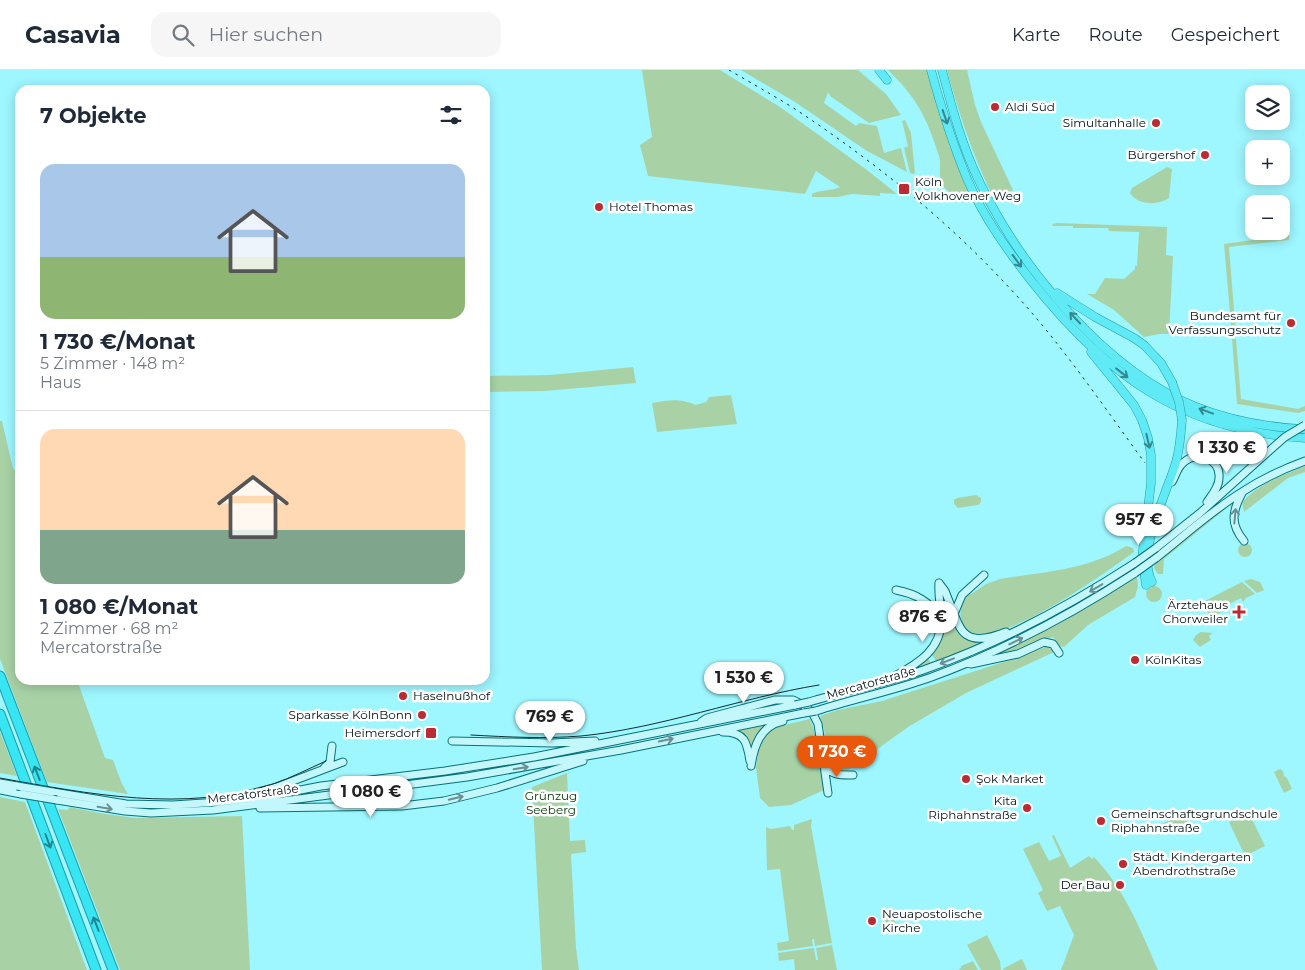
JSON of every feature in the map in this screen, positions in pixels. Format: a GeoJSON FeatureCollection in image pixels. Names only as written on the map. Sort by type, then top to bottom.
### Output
{"type":"FeatureCollection","features":[{"type":"Feature","properties":{"kind":"highway"},"geometry":{"type":"LineString","coordinates":[[879,70],[887,80]]}},
{"type":"Feature","properties":{"kind":"highway"},"geometry":{"type":"LineString","coordinates":[[931,70],[953,142],[968,182],[983,210],[1021,268],[1073,329],[1134,406],[1142,420],[1151,455],[1151,484],[1142,558],[1149,584],[1151,536],[1176,462],[1181,440],[1182,420],[1179,402],[1172,382],[1161,363],[1144,345],[1070,303],[1054,292],[1039,277]]}},
{"type":"Feature","properties":{"kind":"highway"},"geometry":{"type":"LineString","coordinates":[[942,70],[955,117],[979,182],[1011,237],[1039,277],[1104,348],[1140,376],[1165,392],[1195,407],[1231,419],[1275,427],[1305,429]]}},
{"type":"Feature","properties":{"kind":"highway"},"geometry":{"type":"LineString","coordinates":[[1073,329],[1097,352],[1136,384],[1184,411],[1216,424],[1244,431],[1272,436],[1305,438]]}},
{"type":"Feature","properties":{"kind":"highway"},"geometry":{"type":"LineString","coordinates":[[0,676],[113,970]]}},
{"type":"Feature","properties":{"kind":"highway"},"geometry":{"type":"LineString","coordinates":[[0,714],[96,970]]}},
{"type":"Feature","properties":{"kind":"main road"},"geometry":{"type":"LineString","coordinates":[[1200,513],[1285,437],[1305,425]]}},
{"type":"Feature","properties":{"kind":"main road"},"geometry":{"type":"LineString","coordinates":[[1161,504],[1181,465],[1190,458],[1199,455],[1208,458],[1219,471],[1217,488],[1200,513]]}},
{"type":"Feature","properties":{"kind":"main road","name":"Mercatorstraße"},"geometry":{"type":"LineString","coordinates":[[0,790],[125,811],[151,813],[191,812],[467,777],[622,750],[816,711],[882,693],[956,668],[1012,643],[1073,612],[1135,573],[1244,490],[1283,469],[1305,461]]}},
{"type":"Feature","properties":{"kind":"main road"},"geometry":{"type":"LineString","coordinates":[[1244,490],[1237,502],[1234,520],[1236,531],[1244,540]]}},
{"type":"Feature","properties":{"kind":"main road","name":"Mercatorstraße"},"geometry":{"type":"LineString","coordinates":[[0,783],[126,804],[183,805],[238,800],[284,794],[322,786],[454,770],[534,757],[809,702],[876,685],[926,669],[1008,636],[1055,611],[1135,562],[1200,513]]}},
{"type":"Feature","properties":{"kind":"main road"},"geometry":{"type":"LineString","coordinates":[[954,614],[962,595],[984,574]]}},
{"type":"Feature","properties":{"kind":"main road"},"geometry":{"type":"LineString","coordinates":[[876,685],[906,670],[924,657],[937,642],[941,618],[939,583],[945,591],[961,629],[967,635],[976,638],[1002,634],[1055,611]]}},
{"type":"Feature","properties":{"kind":"main road"},"geometry":{"type":"LineString","coordinates":[[896,590],[910,593],[924,600],[935,608],[941,618]]}},
{"type":"Feature","properties":{"kind":"main road"},"geometry":{"type":"LineString","coordinates":[[956,668],[1018,654],[1044,642],[1053,644],[1059,653]]}},
{"type":"Feature","properties":{"kind":"main road"},"geometry":{"type":"LineString","coordinates":[[697,725],[707,718],[775,700],[793,700],[803,705],[816,718],[822,746],[828,793]]}},
{"type":"Feature","properties":{"kind":"main road"},"geometry":{"type":"LineString","coordinates":[[710,731],[734,733],[742,737],[747,745],[751,766],[756,744],[769,726],[804,714]]}},
{"type":"Feature","properties":{"kind":"main road"},"geometry":{"type":"LineString","coordinates":[[455,734],[462,739],[472,742]]}},
{"type":"Feature","properties":{"kind":"main road"},"geometry":{"type":"LineString","coordinates":[[452,741],[552,743],[613,740]]}},
{"type":"Feature","properties":{"kind":"main road"},"geometry":{"type":"LineString","coordinates":[[319,770],[330,762],[332,746]]}},
{"type":"Feature","properties":{"kind":"main road"},"geometry":{"type":"LineString","coordinates":[[228,808],[402,806],[444,801],[497,788],[553,769],[622,750]]}},
{"type":"Feature","properties":{"kind":"main road"},"geometry":{"type":"LineString","coordinates":[[183,805],[264,791],[343,762]]}},
{"type":"Feature","properties":{"kind":"main road"},"geometry":{"type":"LineString","coordinates":[[825,766],[833,773],[854,775]]}},
{"type":"Feature","properties":{"kind":"green space"},"geometry":{"type":"Polygon","coordinates":[[[642,70],[720,70],[780,107],[897,194],[880,193],[880,196],[852,194],[838,197],[812,197],[812,194],[815,192],[840,187],[816,171],[805,194],[648,176],[640,145],[652,137],[642,70]]]}},
{"type":"Feature","properties":{"kind":"green space"},"geometry":{"type":"Polygon","coordinates":[[[741,70],[858,70],[886,94],[901,115],[869,123],[830,96],[828,92],[824,103],[856,126],[859,123],[877,126],[884,153],[901,148],[907,172],[867,151],[795,102],[741,70]]]}},
{"type":"Feature","properties":{"kind":"green space"},"geometry":{"type":"Polygon","coordinates":[[[888,70],[927,70],[950,147],[971,196],[956,195],[941,183],[939,156],[925,119],[914,99],[888,70]]]}},
{"type":"Feature","properties":{"kind":"green space"},"geometry":{"type":"Polygon","coordinates":[[[947,70],[967,70],[981,122],[1013,190],[1005,197],[993,197],[986,182],[967,135],[947,70]]]}},
{"type":"Feature","properties":{"kind":"green space"},"geometry":{"type":"Polygon","coordinates":[[[905,120],[911,133],[915,173],[913,174],[910,173],[904,148],[908,146],[902,121],[905,120]]]}},
{"type":"Feature","properties":{"kind":"green space"},"geometry":{"type":"Polygon","coordinates":[[[1167,167],[1172,169],[1169,198],[1164,201],[1148,203],[1133,197],[1130,193],[1132,188],[1167,167]]]}},
{"type":"Feature","properties":{"kind":"green space"},"geometry":{"type":"Polygon","coordinates":[[[1052,224],[1167,227],[1166,255],[1173,256],[1169,334],[1144,337],[1114,310],[1087,294],[1095,294],[1105,278],[1124,279],[1135,269],[1135,266],[1137,266],[1139,232],[1109,231],[1108,228],[1073,228],[1073,226],[1053,226],[1052,224]]]}},
{"type":"Feature","properties":{"kind":"green space"},"geometry":{"type":"Polygon","coordinates":[[[1253,240],[1289,240],[1229,247],[1236,335],[1232,336],[1224,244],[1253,240]]]}},
{"type":"Feature","properties":{"kind":"green space"},"geometry":{"type":"Polygon","coordinates":[[[1232,339],[1236,339],[1241,399],[1298,409],[1305,406],[1305,411],[1298,413],[1237,404],[1232,339]]]}},
{"type":"Feature","properties":{"kind":"green space"},"geometry":{"type":"Polygon","coordinates":[[[633,367],[636,383],[545,391],[490,392],[490,376],[550,375],[633,367]]]}},
{"type":"Feature","properties":{"kind":"green space"},"geometry":{"type":"Polygon","coordinates":[[[731,395],[737,424],[657,432],[652,403],[674,400],[696,405],[706,402],[709,397],[731,395]]]}},
{"type":"Feature","properties":{"kind":"green space"},"geometry":{"type":"Polygon","coordinates":[[[0,421],[2,421],[13,469],[15,470],[15,685],[79,685],[105,758],[113,760],[128,794],[47,782],[0,659],[0,421]]]}},
{"type":"Feature","properties":{"kind":"green space"},"geometry":{"type":"Polygon","coordinates":[[[1305,466],[1305,472],[1288,478],[1244,512],[1242,503],[1255,490],[1305,466]]]}},
{"type":"Feature","properties":{"kind":"green space"},"geometry":{"type":"Polygon","coordinates":[[[976,495],[981,498],[981,502],[978,505],[958,508],[954,504],[954,500],[957,498],[976,495]]]}},
{"type":"Feature","properties":{"kind":"green space"},"geometry":{"type":"Polygon","coordinates":[[[1236,499],[1233,507],[1229,506],[1164,559],[1163,574],[1158,574],[1154,568],[1155,563],[1236,499]]]}},
{"type":"Feature","properties":{"kind":"green space"},"geometry":{"type":"Polygon","coordinates":[[[1245,543],[1250,545],[1252,550],[1250,555],[1245,557],[1240,555],[1238,550],[1240,545],[1245,543]]]}},
{"type":"Feature","properties":{"kind":"green space"},"geometry":{"type":"Polygon","coordinates":[[[1126,546],[1133,548],[1134,552],[1073,594],[1043,612],[1014,626],[989,633],[970,631],[961,617],[961,604],[968,592],[971,594],[986,584],[1000,579],[1081,565],[1112,554],[1126,546]]]}},
{"type":"Feature","properties":{"kind":"green space"},"geometry":{"type":"Polygon","coordinates":[[[1137,577],[1138,586],[1135,597],[1088,625],[1064,647],[1058,646],[1053,637],[984,659],[1048,629],[1137,577]]]}},
{"type":"Feature","properties":{"kind":"green space"},"geometry":{"type":"Polygon","coordinates":[[[1251,579],[1260,582],[1264,590],[1257,593],[1244,581],[1251,579]]]}},
{"type":"Feature","properties":{"kind":"green space"},"geometry":{"type":"Polygon","coordinates":[[[1242,582],[1255,594],[1246,598],[1243,602],[1241,598],[1227,605],[1229,609],[1210,617],[1203,602],[1242,582]]]}},
{"type":"Feature","properties":{"kind":"green space"},"geometry":{"type":"Polygon","coordinates":[[[1154,586],[1162,594],[1154,602],[1146,594],[1154,586]]]}},
{"type":"Feature","properties":{"kind":"green space"},"geometry":{"type":"Polygon","coordinates":[[[941,593],[944,593],[961,632],[995,639],[910,672],[928,658],[930,662],[936,661],[931,654],[942,632],[941,593]]]}},
{"type":"Feature","properties":{"kind":"green space"},"geometry":{"type":"Polygon","coordinates":[[[1201,632],[1213,633],[1209,636],[1211,640],[1200,647],[1193,640],[1201,632]]]}},
{"type":"Feature","properties":{"kind":"green space"},"geometry":{"type":"Polygon","coordinates":[[[1050,645],[1054,652],[966,693],[908,727],[844,773],[835,772],[829,766],[824,729],[820,716],[838,710],[882,701],[1016,658],[1050,645]]]}},
{"type":"Feature","properties":{"kind":"green space"},"geometry":{"type":"Polygon","coordinates":[[[810,719],[814,730],[824,790],[791,805],[769,807],[760,798],[756,768],[759,745],[768,731],[776,727],[810,719]]]}},
{"type":"Feature","properties":{"kind":"green space"},"geometry":{"type":"Polygon","coordinates":[[[773,722],[758,734],[751,751],[731,730],[773,722]]]}},
{"type":"Feature","properties":{"kind":"green space"},"geometry":{"type":"Polygon","coordinates":[[[0,732],[17,776],[0,773],[0,732]]]}},
{"type":"Feature","properties":{"kind":"green space"},"geometry":{"type":"Polygon","coordinates":[[[1280,769],[1283,771],[1292,789],[1284,793],[1274,772],[1280,769]]]}},
{"type":"Feature","properties":{"kind":"green space","name":"Grünzug Seeberg"},"geometry":{"type":"Polygon","coordinates":[[[567,773],[570,841],[585,840],[586,852],[571,854],[579,970],[542,970],[532,787],[567,773]]]}},
{"type":"Feature","properties":{"kind":"green space"},"geometry":{"type":"Polygon","coordinates":[[[0,797],[25,802],[87,970],[0,970],[0,797]]]}},
{"type":"Feature","properties":{"kind":"green space"},"geometry":{"type":"Polygon","coordinates":[[[70,807],[135,818],[242,816],[250,970],[120,970],[58,809],[67,810],[70,807]]]}},
{"type":"Feature","properties":{"kind":"green space"},"geometry":{"type":"Polygon","coordinates":[[[1185,813],[1189,821],[1158,835],[1155,827],[1185,813]]]}},
{"type":"Feature","properties":{"kind":"green space"},"geometry":{"type":"Polygon","coordinates":[[[1249,813],[1265,846],[1245,856],[1229,822],[1249,813]]]}},
{"type":"Feature","properties":{"kind":"green space"},"geometry":{"type":"Polygon","coordinates":[[[812,819],[811,826],[832,943],[815,946],[814,939],[812,939],[813,946],[778,951],[777,943],[789,941],[780,869],[767,870],[766,827],[771,829],[790,826],[794,830],[794,825],[812,819]]]}},
{"type":"Feature","properties":{"kind":"green space"},"geometry":{"type":"Polygon","coordinates":[[[1054,835],[1070,868],[1089,856],[1092,859],[1094,857],[1105,869],[1131,910],[1158,970],[1061,970],[1074,935],[1060,906],[1047,911],[1038,893],[1043,890],[1023,849],[1039,842],[1049,861],[1061,856],[1052,836],[1054,835]]]}},
{"type":"Feature","properties":{"kind":"green space"},"geometry":{"type":"Polygon","coordinates":[[[892,914],[896,923],[898,922],[901,928],[891,932],[883,918],[892,914]]]}},
{"type":"Feature","properties":{"kind":"green space"},"geometry":{"type":"Polygon","coordinates":[[[987,935],[1000,961],[1001,970],[981,970],[967,945],[987,935]]]}},
{"type":"Feature","properties":{"kind":"green space"},"geometry":{"type":"Polygon","coordinates":[[[832,945],[837,970],[795,970],[794,959],[779,961],[778,953],[814,948],[816,960],[818,960],[816,948],[832,945]]]}},
{"type":"Feature","properties":{"kind":"green space"},"geometry":{"type":"Polygon","coordinates":[[[1022,959],[1027,970],[1003,970],[1004,968],[1022,959]]]}},
{"type":"Feature","properties":{"kind":"green space"},"geometry":{"type":"Polygon","coordinates":[[[973,961],[978,970],[958,970],[961,966],[973,961]]]}},
{"type":"Feature","properties":{"kind":"tram line"},"geometry":{"type":"LineString","coordinates":[[471,735],[553,737],[611,732],[671,720],[759,697],[819,685]]}},
{"type":"Feature","properties":{"kind":"tram line"},"geometry":{"type":"LineString","coordinates":[[0,778],[102,795],[136,798],[205,798],[239,793],[273,784],[326,761]]}},
{"type":"Feature","properties":{"kind":"railway"},"geometry":{"type":"LineString","coordinates":[[729,70],[795,109],[850,147],[903,188],[979,256],[1041,323],[1145,463]]}},
{"type":"Feature","properties":{"kind":"place","name":"Aldi Süd"},"geometry":{"type":"Point","coordinates":[995,107]}},
{"type":"Feature","properties":{"kind":"place","name":"Simultanhalle"},"geometry":{"type":"Point","coordinates":[1156,123]}},
{"type":"Feature","properties":{"kind":"place","name":"Bürgershof"},"geometry":{"type":"Point","coordinates":[1205,155]}},
{"type":"Feature","properties":{"kind":"place","name":"Köln Volkhovener Weg"},"geometry":{"type":"Point","coordinates":[904,189]}},
{"type":"Feature","properties":{"kind":"place","name":"Hotel Thomas"},"geometry":{"type":"Point","coordinates":[599,207]}},
{"type":"Feature","properties":{"kind":"place","name":"Bundesamt für Verfassungsschutz"},"geometry":{"type":"Point","coordinates":[1291,323]}},
{"type":"Feature","properties":{"kind":"place","name":"Ärztehaus Chorweiler"},"geometry":{"type":"Point","coordinates":[1239,612]}},
{"type":"Feature","properties":{"kind":"place","name":"KölnKitas"},"geometry":{"type":"Point","coordinates":[1135,660]}},
{"type":"Feature","properties":{"kind":"place","name":"Haselnußhof"},"geometry":{"type":"Point","coordinates":[403,696]}},
{"type":"Feature","properties":{"kind":"place","name":"Sparkasse KölnBonn"},"geometry":{"type":"Point","coordinates":[422,715]}},
{"type":"Feature","properties":{"kind":"place","name":"Heimersdorf"},"geometry":{"type":"Point","coordinates":[431,733]}},
{"type":"Feature","properties":{"kind":"place","name":"Şok Market"},"geometry":{"type":"Point","coordinates":[966,779]}},
{"type":"Feature","properties":{"kind":"place","name":"Kita Riphahnstraße"},"geometry":{"type":"Point","coordinates":[1027,808]}},
{"type":"Feature","properties":{"kind":"place","name":"Gemeinschaftsgrundschule Riphahnstraße"},"geometry":{"type":"Point","coordinates":[1101,821]}},
{"type":"Feature","properties":{"kind":"place","name":"Städt. Kindergarten Abendrothstraße"},"geometry":{"type":"Point","coordinates":[1123,864]}},
{"type":"Feature","properties":{"kind":"place","name":"Der Bau"},"geometry":{"type":"Point","coordinates":[1120,885]}},
{"type":"Feature","properties":{"kind":"place","name":"Neuapostolische Kirche"},"geometry":{"type":"Point","coordinates":[872,921]}}]}
